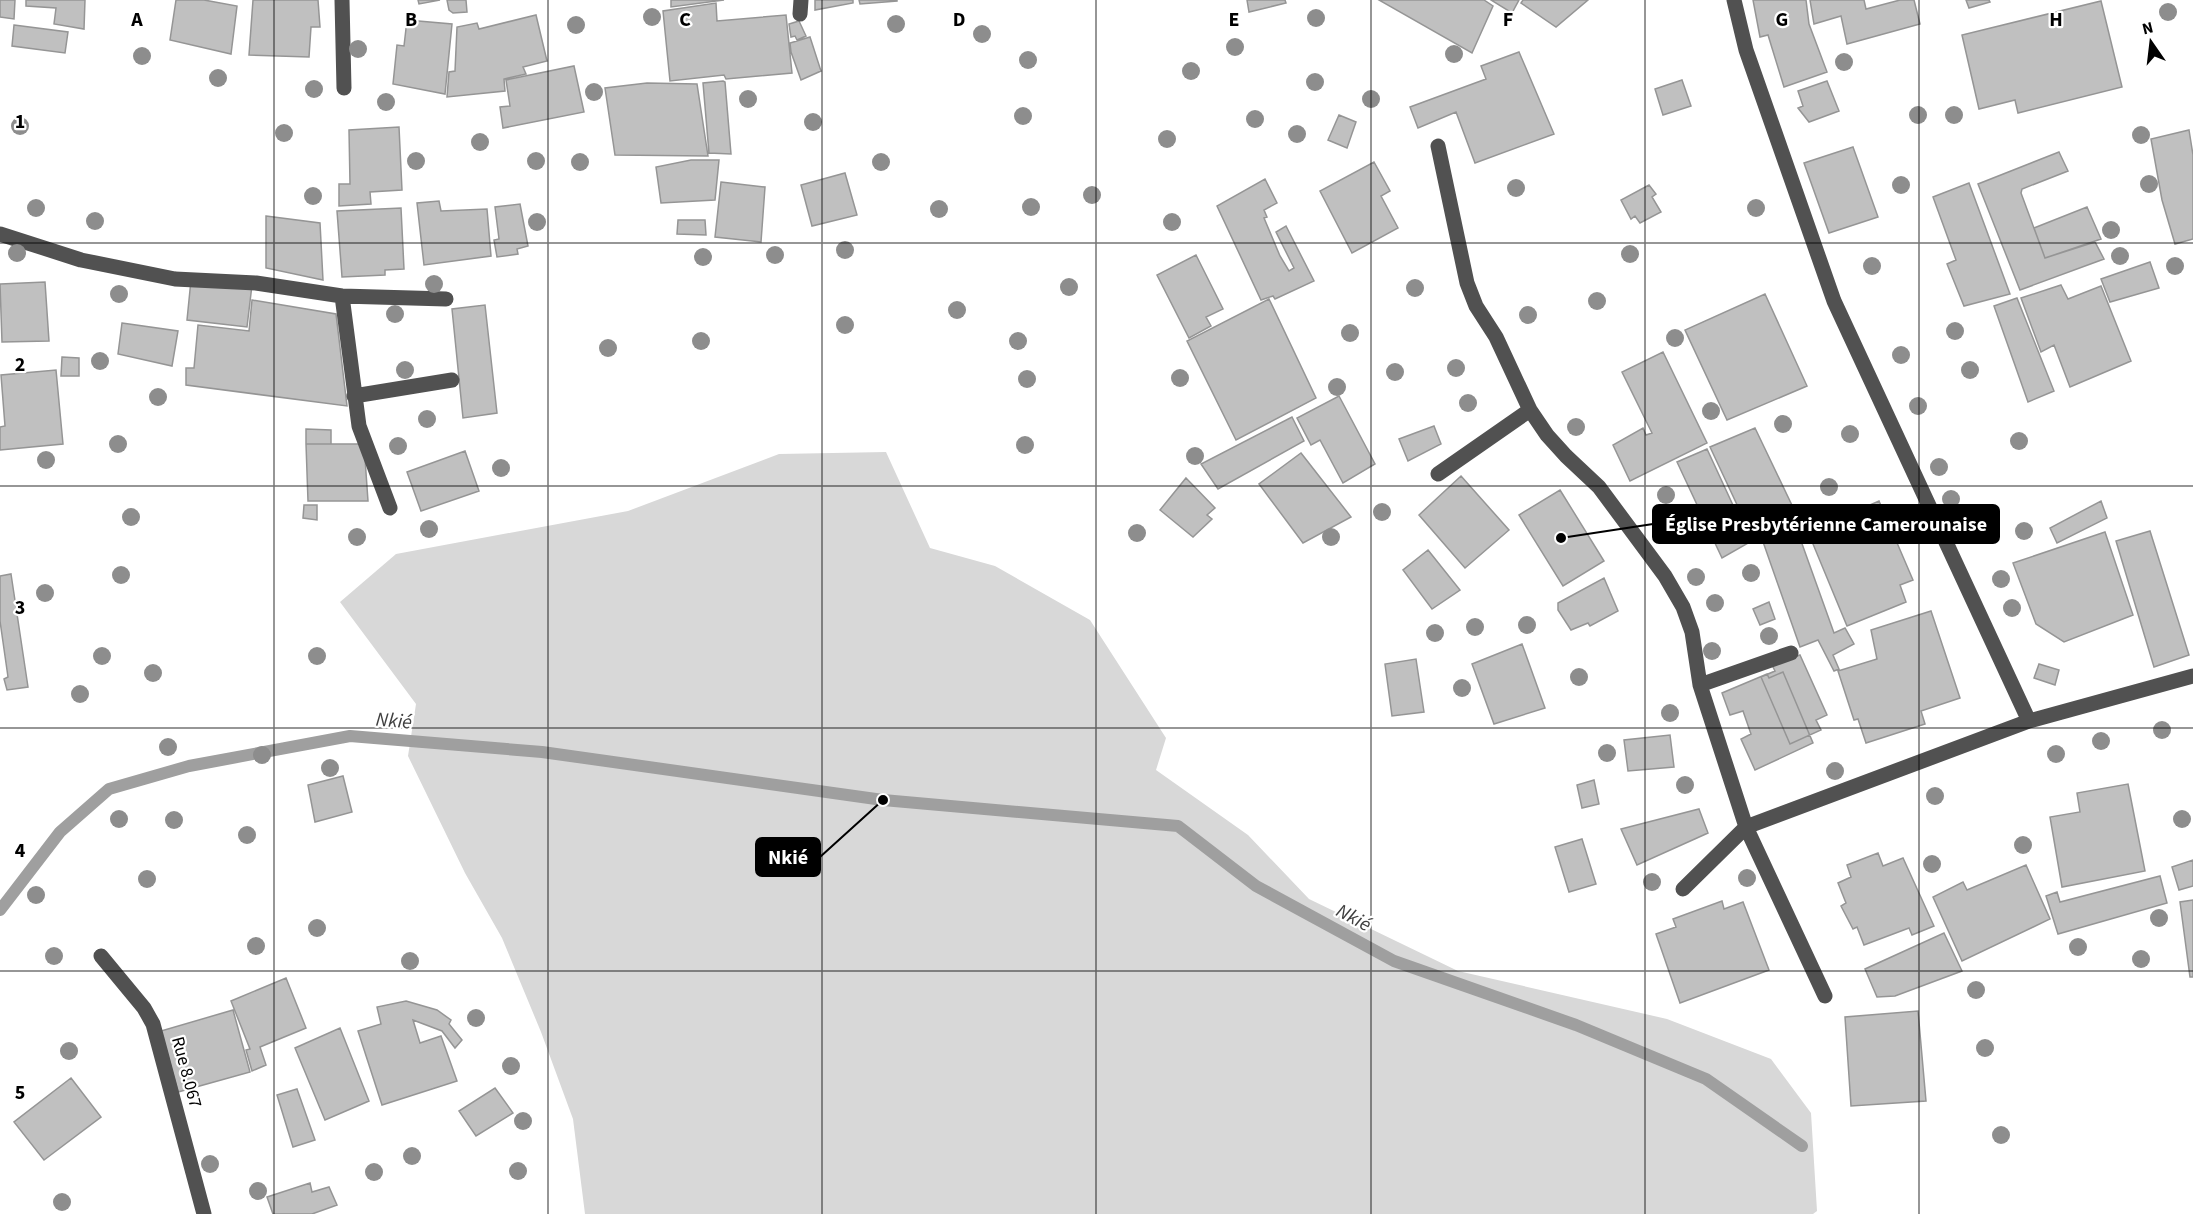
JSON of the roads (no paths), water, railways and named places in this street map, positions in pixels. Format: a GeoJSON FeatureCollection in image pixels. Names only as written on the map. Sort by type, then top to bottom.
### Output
{"type":"FeatureCollection","features":[{"type":"Feature","properties":{"kind":"street"},"geometry":{"type":"LineString","coordinates":[[342,0],[344,88]]}},
{"type":"Feature","properties":{"kind":"street"},"geometry":{"type":"LineString","coordinates":[[1734,0],[1746,50],[1834,301],[2029,721]]}},
{"type":"Feature","properties":{"kind":"street"},"geometry":{"type":"LineString","coordinates":[[1438,146],[1467,283],[1476,306],[1496,337],[1530,410],[1547,435],[1599,487],[1665,576],[1683,607],[1692,632],[1700,685],[1746,827],[1825,996]]}},
{"type":"Feature","properties":{"kind":"street"},"geometry":{"type":"LineString","coordinates":[[0,234],[81,260],[175,279],[256,283],[342,296],[446,299]]}},
{"type":"Feature","properties":{"kind":"street"},"geometry":{"type":"LineString","coordinates":[[342,296],[354,396],[362,438],[390,508]]}},
{"type":"Feature","properties":{"kind":"street"},"geometry":{"type":"LineString","coordinates":[[354,396],[452,380]]}},
{"type":"Feature","properties":{"kind":"street"},"geometry":{"type":"LineString","coordinates":[[1438,474],[1530,410]]}},
{"type":"Feature","properties":{"kind":"street"},"geometry":{"type":"LineString","coordinates":[[1700,685],[1791,653]]}},
{"type":"Feature","properties":{"kind":"street"},"geometry":{"type":"LineString","coordinates":[[1683,889],[1746,827],[2029,721],[2193,676]]}},
{"type":"Feature","properties":{"kind":"street","name":"Rue 8.067"},"geometry":{"type":"LineString","coordinates":[[101,956],[144,1008],[153,1024],[204,1214]]}},
{"type":"Feature","properties":{"kind":"waterway","name":"Nkié"},"geometry":{"type":"LineString","coordinates":[[0,910],[60,832],[109,789],[189,766],[350,736],[542,752],[883,800],[1178,826],[1256,886],[1394,961],[1576,1025],[1706,1079],[1802,1146]]}},
{"type":"Feature","properties":{"kind":"place","name":"Église Presbytérienne Camerounaise"},"geometry":{"type":"Point","coordinates":[1561,538]}},
{"type":"Feature","properties":{"kind":"place","name":"Nkié"},"geometry":{"type":"Point","coordinates":[883,800]}}]}
